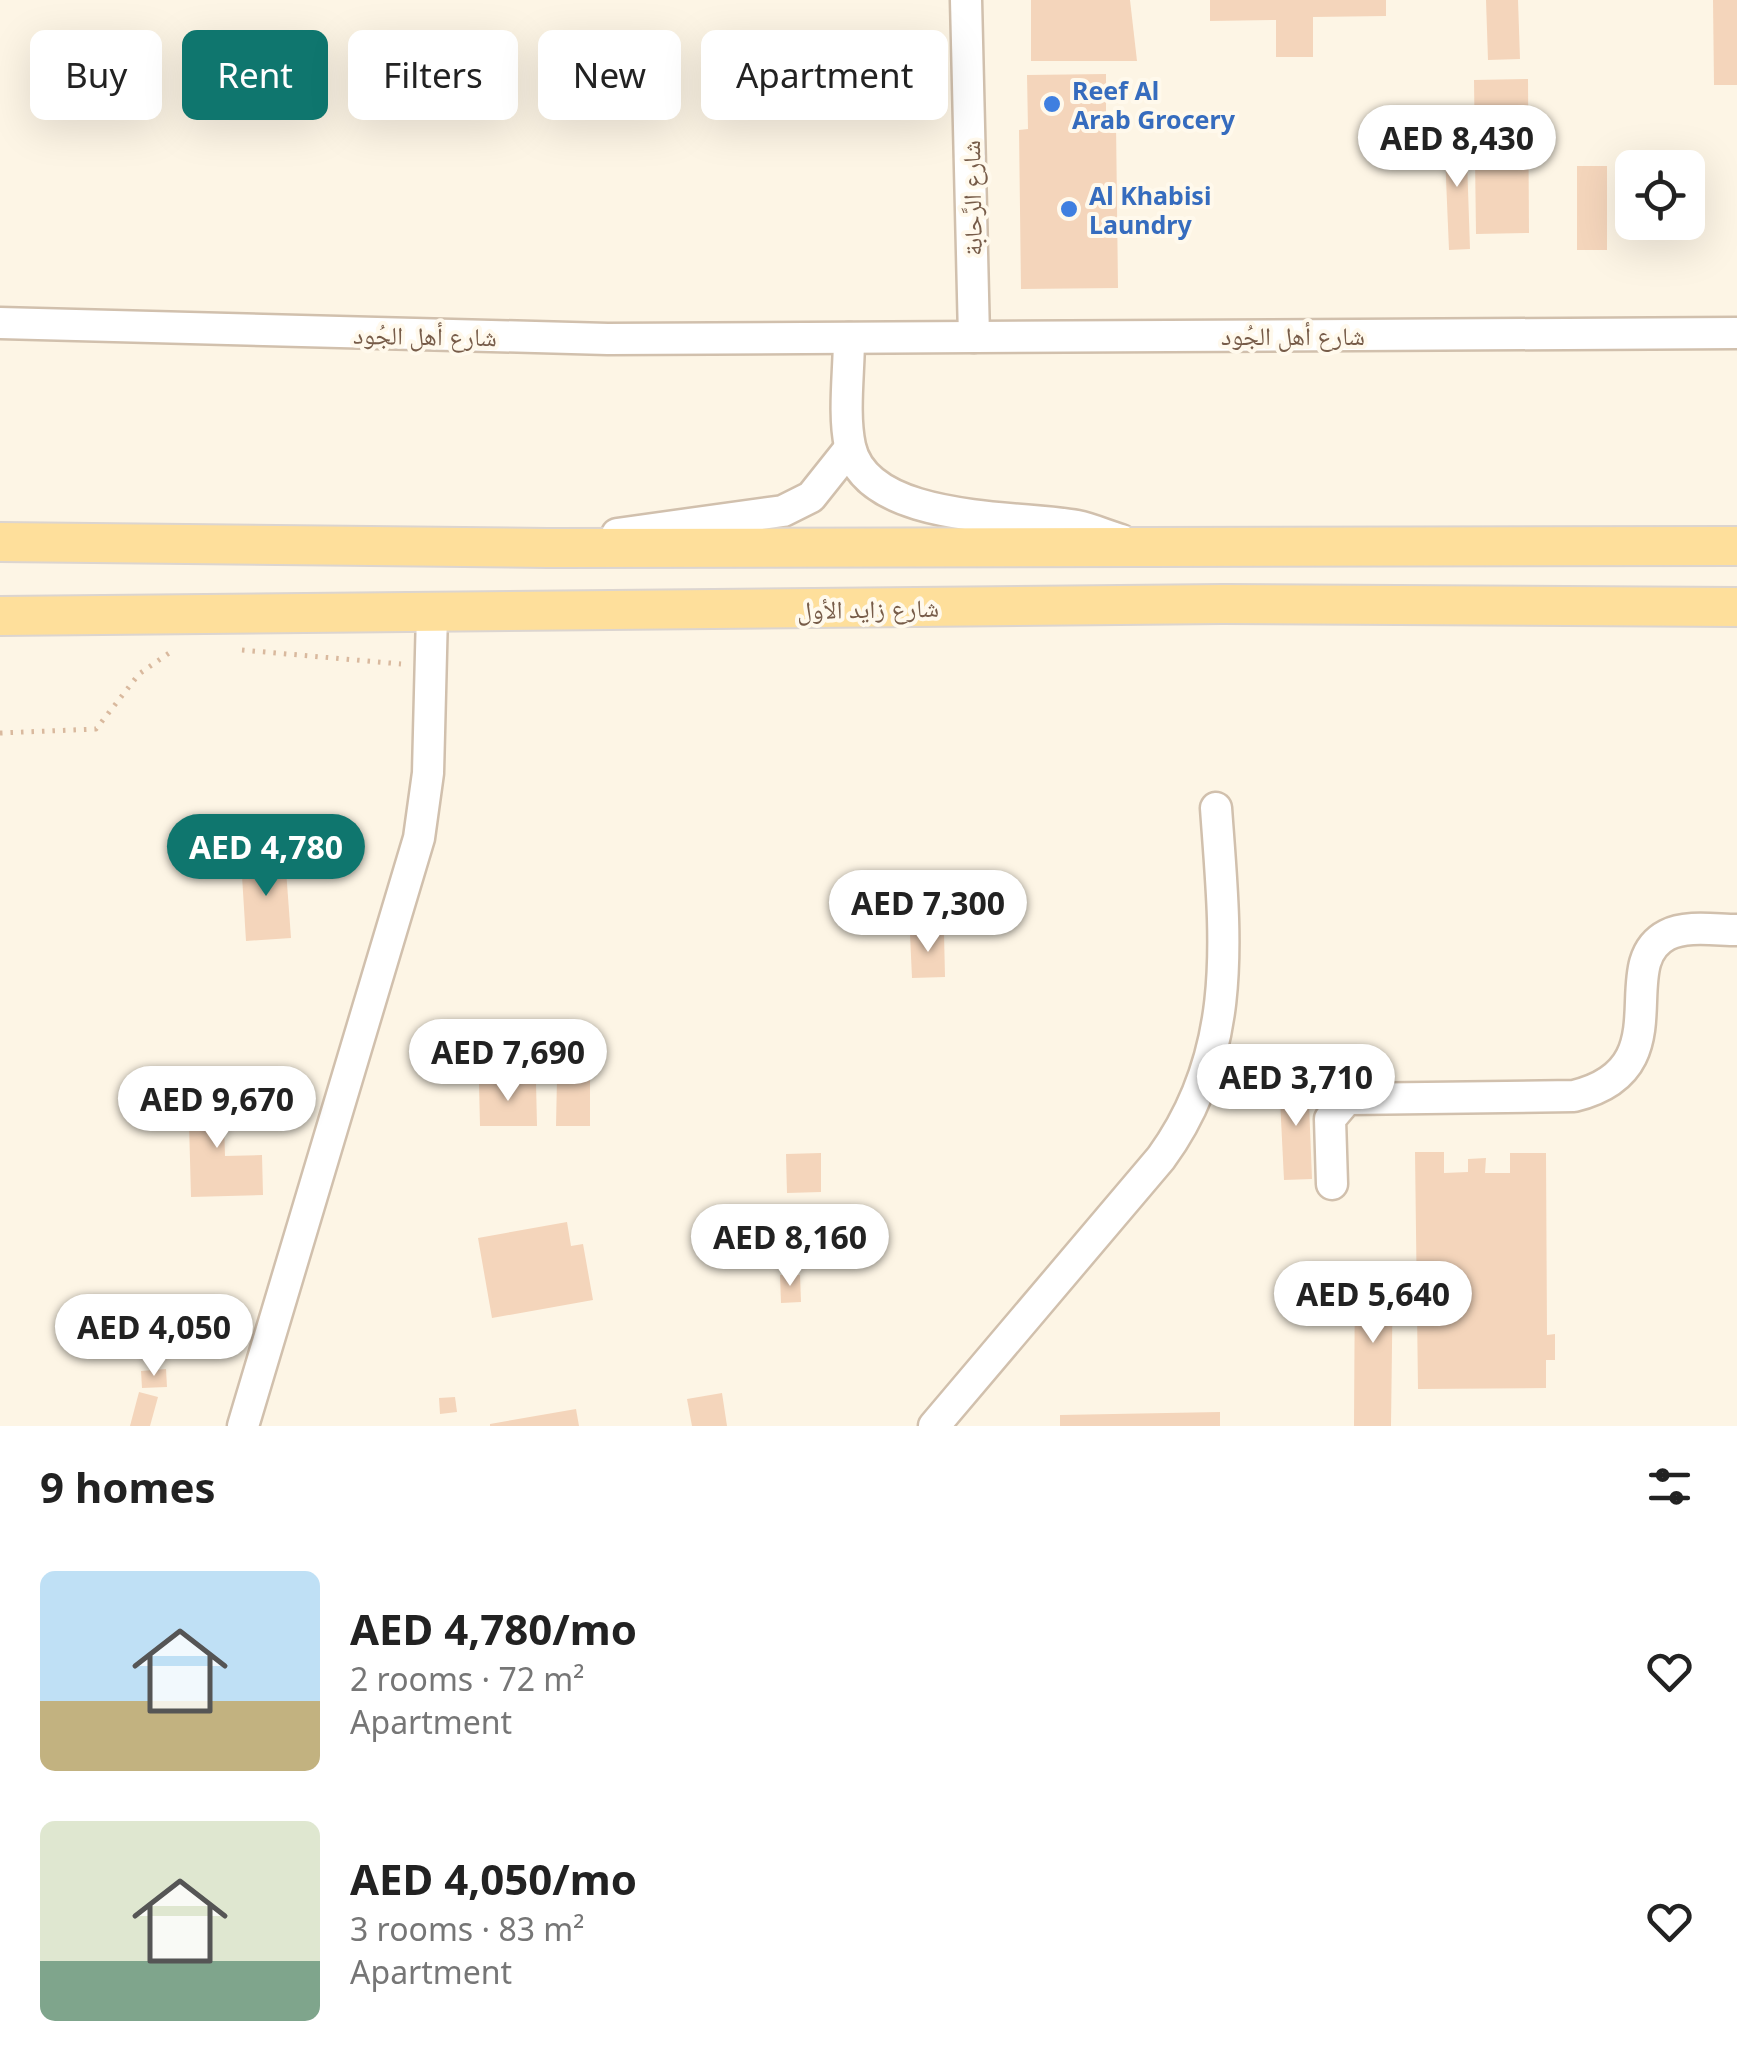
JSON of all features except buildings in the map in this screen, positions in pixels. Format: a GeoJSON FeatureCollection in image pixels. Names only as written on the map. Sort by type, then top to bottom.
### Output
{"type":"FeatureCollection","features":[{"type":"Feature","properties":{"kind":"main road"},"geometry":{"type":"LineString","coordinates":[[0,542],[548,548],[1737,546]]}},
{"type":"Feature","properties":{"kind":"main road","name":"شارع زايد الأول"},"geometry":{"type":"LineString","coordinates":[[0,616],[1224,604],[1737,607]]}},
{"type":"Feature","properties":{"kind":"street","name":"شارع الرَّحابة"},"geometry":{"type":"LineString","coordinates":[[966,0],[974,337]]}},
{"type":"Feature","properties":{"kind":"street","name":"شارع أهل الجُود"},"geometry":{"type":"LineString","coordinates":[[0,323],[608,339],[1737,333]]}},
{"type":"Feature","properties":{"kind":"street"},"geometry":{"type":"LineString","coordinates":[[548,548],[581,539],[783,511],[811,497],[850,448],[850,338]]}},
{"type":"Feature","properties":{"kind":"street"},"geometry":{"type":"LineString","coordinates":[[850,448],[882,488],[907,501],[946,512],[1080,527],[1143,548]]}},
{"type":"Feature","properties":{"kind":"street"},"geometry":{"type":"LineString","coordinates":[[243,1426],[419,838],[428,773],[432,613]]}},
{"type":"Feature","properties":{"kind":"street"},"geometry":{"type":"LineString","coordinates":[[934,1426],[1162,1158],[1185,1126],[1201,1092],[1220,1012],[1224,972],[1216,808]]}},
{"type":"Feature","properties":{"kind":"street"},"geometry":{"type":"LineString","coordinates":[[1332,1184],[1330,1118],[1346,1099],[1574,1096],[1592,1092],[1607,1084],[1632,1056],[1639,1040],[1644,966],[1658,942],[1681,931],[1737,930]]}},
{"type":"Feature","properties":{"kind":"path"},"geometry":{"type":"LineString","coordinates":[[0,733],[96,730],[138,674],[168,651],[184,649]]}},
{"type":"Feature","properties":{"kind":"path"},"geometry":{"type":"LineString","coordinates":[[239,650],[431,666]]}},
{"type":"Feature","properties":{"kind":"place","name":"Reef Al Arab Grocery"},"geometry":{"type":"Point","coordinates":[1052,104]}},
{"type":"Feature","properties":{"kind":"place","name":"Al Khabisi Laundry"},"geometry":{"type":"Point","coordinates":[1069,209]}}]}
